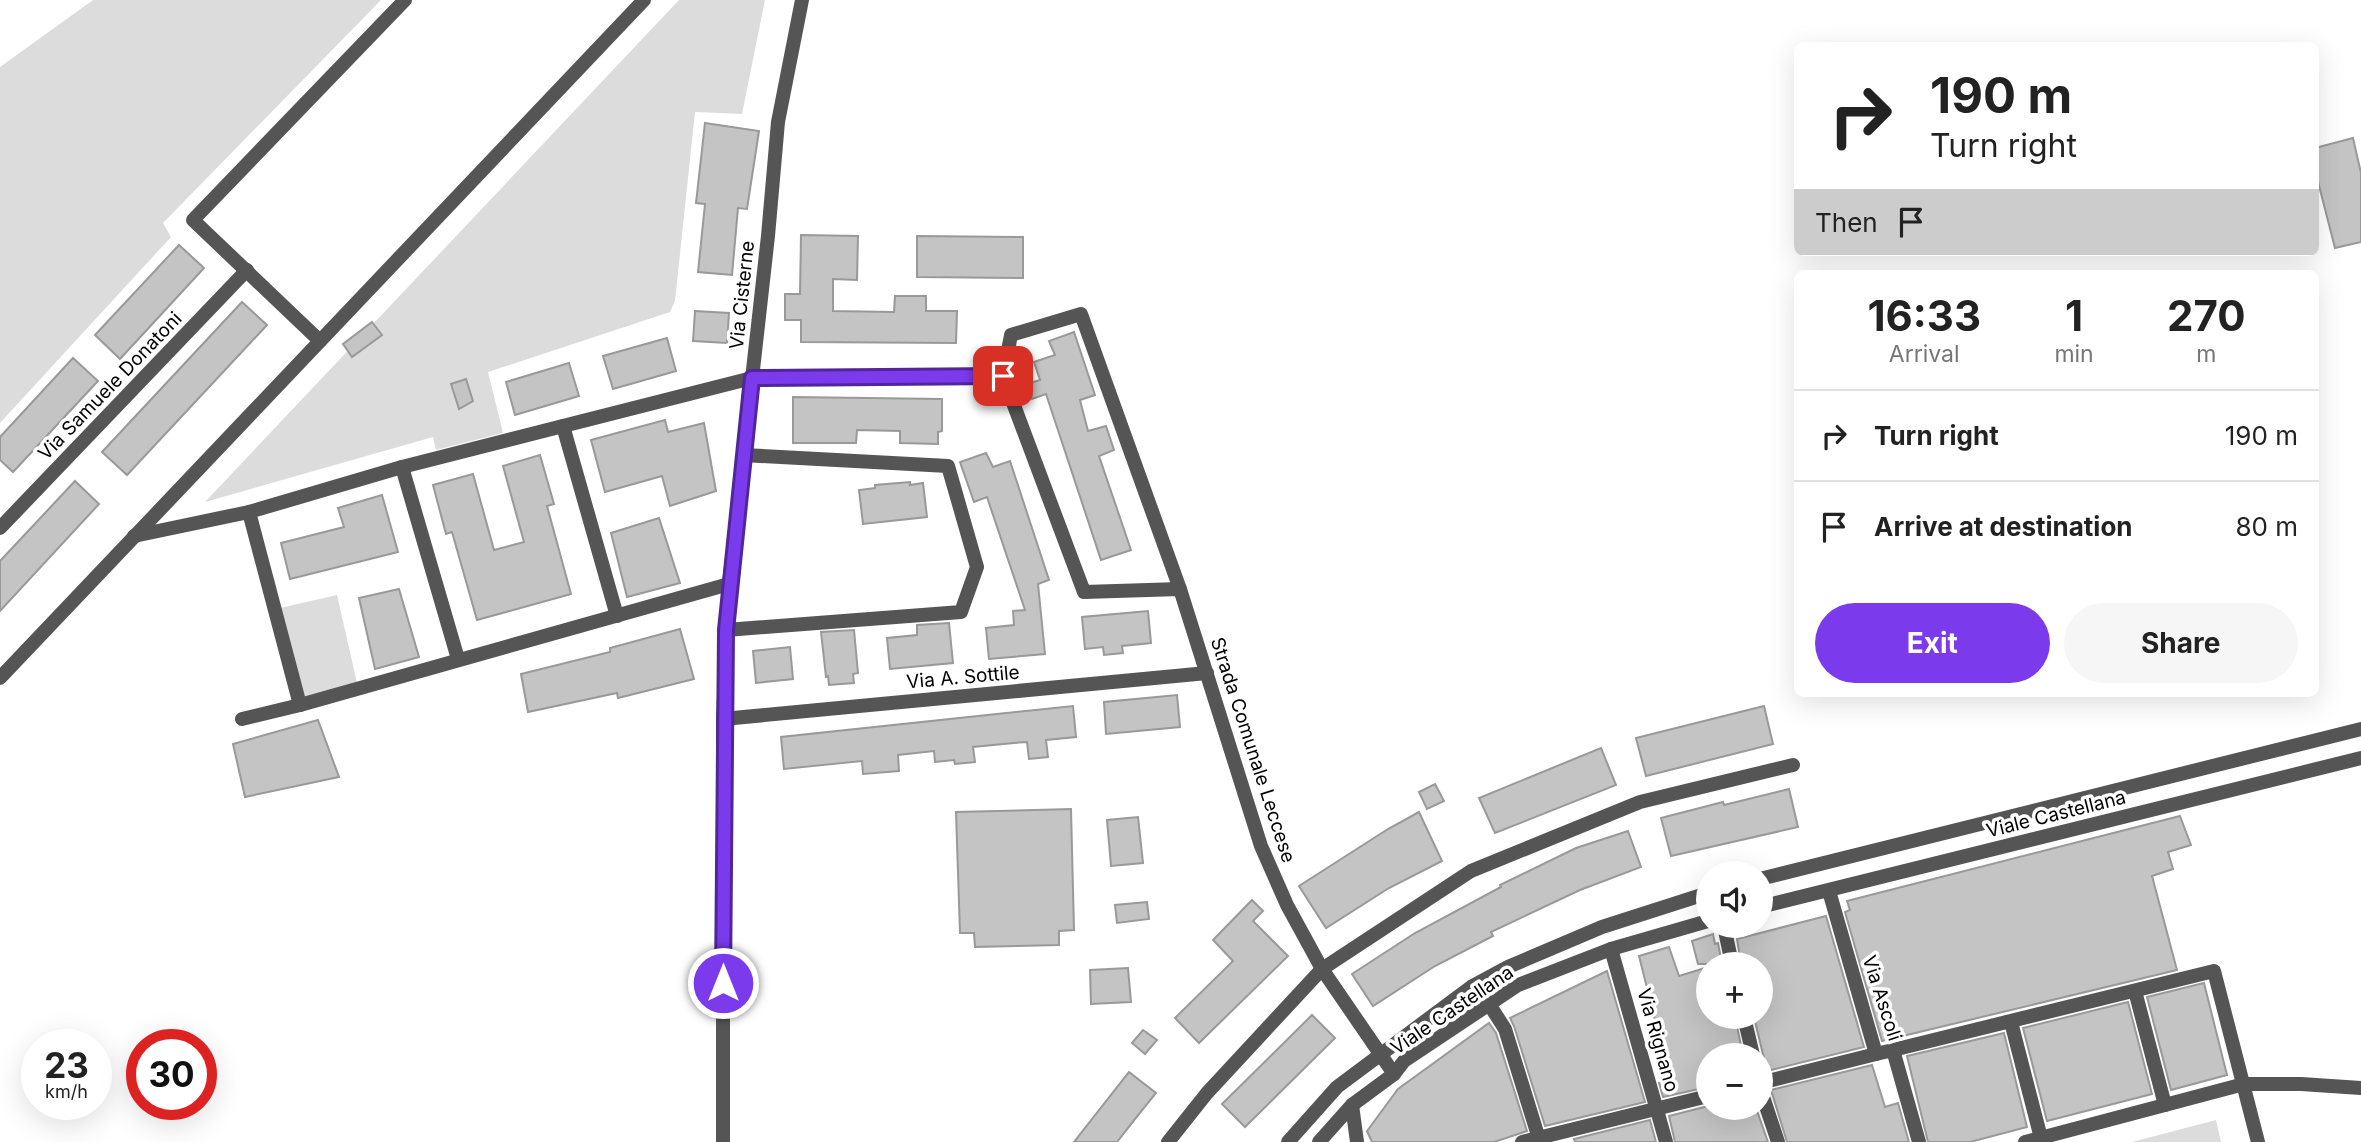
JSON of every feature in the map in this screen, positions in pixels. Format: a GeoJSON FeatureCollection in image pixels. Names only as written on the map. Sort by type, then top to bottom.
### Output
{"type":"FeatureCollection","features":[{"type":"Feature","properties":{"kind":"street"},"geometry":{"type":"LineString","coordinates":[[320,341],[194,220],[405,0]]}},
{"type":"Feature","properties":{"kind":"street"},"geometry":{"type":"LineString","coordinates":[[0,678],[644,0]]}},
{"type":"Feature","properties":{"kind":"street","name":"Via Cisterne"},"geometry":{"type":"LineString","coordinates":[[723,1142],[723,719],[729,584],[778,122],[802,0]]}},
{"type":"Feature","properties":{"kind":"street","name":"Via Samuele Donatoni"},"geometry":{"type":"LineString","coordinates":[[0,528],[247,270]]}},
{"type":"Feature","properties":{"kind":"street","name":"Strada Comunale Leccese"},"geometry":{"type":"LineString","coordinates":[[1003,376],[1011,335],[1081,314],[1180,589],[1261,846],[1287,905],[1322,969],[1394,1074]]}},
{"type":"Feature","properties":{"kind":"street"},"geometry":{"type":"LineString","coordinates":[[134,536],[249,512],[402,467],[752,378],[1003,376],[1084,592],[1180,589]]}},
{"type":"Feature","properties":{"kind":"street"},"geometry":{"type":"LineString","coordinates":[[563,426],[617,616]]}},
{"type":"Feature","properties":{"kind":"street"},"geometry":{"type":"LineString","coordinates":[[726,630],[961,612],[977,567],[948,466],[743,455]]}},
{"type":"Feature","properties":{"kind":"street"},"geometry":{"type":"LineString","coordinates":[[402,467],[458,659]]}},
{"type":"Feature","properties":{"kind":"street"},"geometry":{"type":"LineString","coordinates":[[249,512],[300,705]]}},
{"type":"Feature","properties":{"kind":"street"},"geometry":{"type":"LineString","coordinates":[[242,719],[729,584]]}},
{"type":"Feature","properties":{"kind":"street","name":"Via A. Sottile"},"geometry":{"type":"LineString","coordinates":[[723,719],[1207,673]]}},
{"type":"Feature","properties":{"kind":"street"},"geometry":{"type":"LineString","coordinates":[[1773,876],[2361,729]]}},
{"type":"Feature","properties":{"kind":"street","name":"Viale Castellana"},"geometry":{"type":"LineString","coordinates":[[1773,904],[2361,758]]}},
{"type":"Feature","properties":{"kind":"street"},"geometry":{"type":"LineString","coordinates":[[1168,1142],[1207,1093],[1322,969],[1471,871],[1640,802],[1793,765]]}},
{"type":"Feature","properties":{"kind":"street","name":"Via Ascoli"},"geometry":{"type":"LineString","coordinates":[[1829,891],[1876,1054],[1893,1051],[1919,1142]]}},
{"type":"Feature","properties":{"kind":"street"},"geometry":{"type":"LineString","coordinates":[[1288,1142],[1337,1087],[1471,987],[1508,967],[1602,927],[1696,897]]}},
{"type":"Feature","properties":{"kind":"street","name":"Viale Castellana"},"geometry":{"type":"LineString","coordinates":[[1319,1142],[1352,1105],[1394,1074],[1404,1061],[1518,985],[1611,949],[1696,924]]}},
{"type":"Feature","properties":{"kind":"street","name":"Via Rignano"},"geometry":{"type":"LineString","coordinates":[[1611,949],[1666,1142]]}},
{"type":"Feature","properties":{"kind":"street"},"geometry":{"type":"LineString","coordinates":[[1893,1051],[2214,971],[2258,1142]]}},
{"type":"Feature","properties":{"kind":"street"},"geometry":{"type":"LineString","coordinates":[[2135,991],[2165,1105]]}},
{"type":"Feature","properties":{"kind":"street"},"geometry":{"type":"LineString","coordinates":[[1489,1004],[1506,1028],[1540,1140]]}},
{"type":"Feature","properties":{"kind":"street"},"geometry":{"type":"LineString","coordinates":[[2011,1022],[2049,1138]]}},
{"type":"Feature","properties":{"kind":"street"},"geometry":{"type":"LineString","coordinates":[[1773,1082],[1876,1054]]}},
{"type":"Feature","properties":{"kind":"street"},"geometry":{"type":"LineString","coordinates":[[2025,1142],[2049,1138],[2244,1084],[2361,1088]]}},
{"type":"Feature","properties":{"kind":"street"},"geometry":{"type":"LineString","coordinates":[[1522,1142],[1540,1140],[1696,1099]]}},
{"type":"Feature","properties":{"kind":"street"},"geometry":{"type":"LineString","coordinates":[[1352,1105],[1357,1142]]}},
{"type":"Feature","properties":{"kind":"street"},"geometry":{"type":"LineString","coordinates":[[1771,1120],[1778,1142]]}},
{"type":"Feature","properties":{"kind":"shaded area"},"geometry":{"type":"Polygon","coordinates":[[[93,0],[381,0],[163,223],[171,237],[0,423],[0,67],[93,0]]]}},
{"type":"Feature","properties":{"kind":"shaded area"},"geometry":{"type":"Polygon","coordinates":[[[679,0],[765,0],[742,114],[695,112],[675,301],[670,312],[488,372],[503,433],[436,450],[433,437],[205,502],[679,0]]]}},
{"type":"Feature","properties":{"kind":"shaded area"},"geometry":{"type":"Polygon","coordinates":[[[337,595],[357,683],[303,700],[280,608],[337,595]]]}},
{"type":"Feature","properties":{"kind":"shaded area"},"geometry":{"type":"Polygon","coordinates":[[[2216,1120],[2221,1142],[2132,1142],[2216,1120]]]}},
{"type":"Feature","properties":{"kind":"building"},"geometry":{"type":"Polygon","coordinates":[[[705,123],[759,131],[747,209],[738,208],[732,275],[698,272],[705,204],[696,203],[705,123]]]}},
{"type":"Feature","properties":{"kind":"building"},"geometry":{"type":"Polygon","coordinates":[[[2353,138],[2361,173],[2361,242],[2335,248],[2319,186],[2319,147],[2353,138]]]}},
{"type":"Feature","properties":{"kind":"building"},"geometry":{"type":"Polygon","coordinates":[[[801,235],[858,236],[857,280],[833,279],[833,311],[894,312],[895,296],[926,296],[926,311],[957,311],[956,343],[801,342],[801,320],[785,320],[785,294],[800,294],[801,235]]]}},
{"type":"Feature","properties":{"kind":"building"},"geometry":{"type":"Polygon","coordinates":[[[917,236],[1023,237],[1023,278],[917,277],[917,236]]]}},
{"type":"Feature","properties":{"kind":"building"},"geometry":{"type":"Polygon","coordinates":[[[179,245],[204,268],[120,359],[95,335],[179,245]]]}},
{"type":"Feature","properties":{"kind":"building"},"geometry":{"type":"Polygon","coordinates":[[[242,302],[267,325],[127,475],[102,452],[242,302]]]}},
{"type":"Feature","properties":{"kind":"building"},"geometry":{"type":"Polygon","coordinates":[[[695,311],[729,313],[727,343],[693,341],[695,311]]]}},
{"type":"Feature","properties":{"kind":"building"},"geometry":{"type":"Polygon","coordinates":[[[372,322],[382,335],[352,357],[343,344],[372,322]]]}},
{"type":"Feature","properties":{"kind":"building"},"geometry":{"type":"Polygon","coordinates":[[[1074,332],[1095,395],[1080,400],[1088,431],[1106,426],[1114,450],[1099,456],[1131,550],[1101,560],[1046,394],[1032,399],[1027,384],[1040,380],[1034,362],[1055,355],[1049,341],[1074,332]]]}},
{"type":"Feature","properties":{"kind":"building"},"geometry":{"type":"Polygon","coordinates":[[[667,338],[676,371],[613,389],[603,356],[667,338]]]}},
{"type":"Feature","properties":{"kind":"building"},"geometry":{"type":"Polygon","coordinates":[[[73,358],[98,381],[13,472],[0,460],[0,437],[73,358]]]}},
{"type":"Feature","properties":{"kind":"building"},"geometry":{"type":"Polygon","coordinates":[[[569,363],[579,396],[515,415],[506,382],[569,363]]]}},
{"type":"Feature","properties":{"kind":"building"},"geometry":{"type":"Polygon","coordinates":[[[466,379],[473,401],[459,409],[451,384],[466,379]]]}},
{"type":"Feature","properties":{"kind":"building"},"geometry":{"type":"Polygon","coordinates":[[[793,397],[942,399],[942,431],[938,432],[938,444],[900,443],[900,431],[857,430],[856,443],[793,443],[793,397]]]}},
{"type":"Feature","properties":{"kind":"building"},"geometry":{"type":"Polygon","coordinates":[[[665,420],[668,432],[704,423],[716,491],[670,506],[662,476],[605,492],[591,440],[665,420]]]}},
{"type":"Feature","properties":{"kind":"building"},"geometry":{"type":"Polygon","coordinates":[[[986,453],[993,467],[1010,461],[1049,580],[1038,584],[1045,654],[989,659],[986,628],[1014,625],[1013,611],[1025,610],[987,497],[974,502],[960,462],[986,453]]]}},
{"type":"Feature","properties":{"kind":"building"},"geometry":{"type":"Polygon","coordinates":[[[540,455],[554,504],[547,506],[571,594],[477,620],[452,532],[446,534],[433,485],[473,474],[494,550],[524,542],[503,466],[540,455]]]}},
{"type":"Feature","properties":{"kind":"building"},"geometry":{"type":"Polygon","coordinates":[[[75,481],[99,504],[0,611],[0,561],[75,481]]]}},
{"type":"Feature","properties":{"kind":"building"},"geometry":{"type":"Polygon","coordinates":[[[910,482],[910,485],[923,483],[927,517],[863,524],[859,490],[875,488],[875,485],[910,482]]]}},
{"type":"Feature","properties":{"kind":"building"},"geometry":{"type":"Polygon","coordinates":[[[382,495],[398,552],[290,579],[281,543],[344,527],[338,508],[382,495]]]}},
{"type":"Feature","properties":{"kind":"building"},"geometry":{"type":"Polygon","coordinates":[[[659,518],[680,583],[627,597],[611,533],[659,518]]]}},
{"type":"Feature","properties":{"kind":"building"},"geometry":{"type":"Polygon","coordinates":[[[399,589],[419,657],[375,669],[359,598],[399,589]]]}},
{"type":"Feature","properties":{"kind":"building"},"geometry":{"type":"Polygon","coordinates":[[[1148,611],[1151,643],[1122,646],[1123,653],[1104,655],[1103,647],[1085,649],[1082,617],[1148,611]]]}},
{"type":"Feature","properties":{"kind":"building"},"geometry":{"type":"Polygon","coordinates":[[[949,623],[953,663],[890,669],[887,638],[917,635],[917,625],[949,623]]]}},
{"type":"Feature","properties":{"kind":"building"},"geometry":{"type":"Polygon","coordinates":[[[680,629],[694,679],[618,698],[617,693],[528,712],[521,674],[610,652],[610,648],[680,629]]]}},
{"type":"Feature","properties":{"kind":"building"},"geometry":{"type":"Polygon","coordinates":[[[854,630],[858,673],[853,674],[854,683],[829,685],[821,632],[854,630]]]}},
{"type":"Feature","properties":{"kind":"building"},"geometry":{"type":"Polygon","coordinates":[[[790,647],[793,679],[756,683],[753,651],[790,647]]]}},
{"type":"Feature","properties":{"kind":"building"},"geometry":{"type":"Polygon","coordinates":[[[1177,695],[1180,727],[1106,734],[1104,702],[1177,695]]]}},
{"type":"Feature","properties":{"kind":"building"},"geometry":{"type":"Polygon","coordinates":[[[1073,706],[1076,737],[1046,740],[1048,757],[1029,759],[1027,742],[973,747],[975,762],[935,762],[934,751],[898,755],[899,771],[863,774],[862,761],[784,769],[781,737],[1073,706]]]}},
{"type":"Feature","properties":{"kind":"building"},"geometry":{"type":"Polygon","coordinates":[[[1764,706],[1773,744],[1646,776],[1636,738],[1764,706]]]}},
{"type":"Feature","properties":{"kind":"building"},"geometry":{"type":"Polygon","coordinates":[[[318,720],[339,777],[245,797],[233,744],[318,720]]]}},
{"type":"Feature","properties":{"kind":"building"},"geometry":{"type":"Polygon","coordinates":[[[1601,748],[1616,785],[1495,833],[1479,798],[1601,748]]]}},
{"type":"Feature","properties":{"kind":"building"},"geometry":{"type":"Polygon","coordinates":[[[1435,784],[1444,801],[1427,809],[1419,792],[1435,784]]]}},
{"type":"Feature","properties":{"kind":"building"},"geometry":{"type":"Polygon","coordinates":[[[1789,789],[1798,827],[1671,856],[1661,818],[1789,789]]]}},
{"type":"Feature","properties":{"kind":"building"},"geometry":{"type":"Polygon","coordinates":[[[1071,809],[1074,930],[1059,931],[1059,945],[975,947],[974,933],[960,933],[956,812],[1071,809]]]}},
{"type":"Feature","properties":{"kind":"building"},"geometry":{"type":"Polygon","coordinates":[[[1419,812],[1442,861],[1389,888],[1326,928],[1299,886],[1419,812]]]}},
{"type":"Feature","properties":{"kind":"building"},"geometry":{"type":"Polygon","coordinates":[[[2180,816],[2191,845],[2168,852],[2173,869],[2152,876],[2177,970],[1882,1041],[1845,912],[1850,910],[1847,901],[2180,816]]]}},
{"type":"Feature","properties":{"kind":"building"},"geometry":{"type":"Polygon","coordinates":[[[1138,817],[1143,863],[1111,866],[1107,820],[1138,817]]]}},
{"type":"Feature","properties":{"kind":"building"},"geometry":{"type":"Polygon","coordinates":[[[1628,831],[1641,867],[1580,890],[1491,932],[1493,936],[1435,966],[1373,1006],[1352,974],[1415,933],[1501,887],[1500,885],[1576,848],[1628,831]]]}},
{"type":"Feature","properties":{"kind":"building"},"geometry":{"type":"Polygon","coordinates":[[[1252,900],[1263,911],[1253,921],[1288,956],[1199,1043],[1175,1018],[1233,961],[1213,940],[1252,900]]]}},
{"type":"Feature","properties":{"kind":"building"},"geometry":{"type":"Polygon","coordinates":[[[1147,902],[1149,919],[1117,923],[1115,905],[1147,902]]]}},
{"type":"Feature","properties":{"kind":"building"},"geometry":{"type":"Polygon","coordinates":[[[1826,916],[1864,1047],[1773,1070],[1773,1043],[1760,1043],[1757,1029],[1773,1029],[1773,952],[1739,952],[1737,939],[1773,938],[1773,930],[1826,916]]]}},
{"type":"Feature","properties":{"kind":"building"},"geometry":{"type":"Polygon","coordinates":[[[1714,938],[1720,952],[1696,952],[1696,956],[1692,941],[1714,938]]]}},
{"type":"Feature","properties":{"kind":"building"},"geometry":{"type":"Polygon","coordinates":[[[1669,947],[1679,976],[1696,971],[1696,1029],[1738,1029],[1740,1043],[1696,1043],[1696,1090],[1663,1097],[1659,1083],[1670,1080],[1639,956],[1669,947]]]}},
{"type":"Feature","properties":{"kind":"building"},"geometry":{"type":"Polygon","coordinates":[[[1128,968],[1131,1002],[1091,1004],[1090,970],[1128,968]]]}},
{"type":"Feature","properties":{"kind":"building"},"geometry":{"type":"Polygon","coordinates":[[[1607,971],[1645,1102],[1545,1126],[1510,1018],[1607,971]]]}},
{"type":"Feature","properties":{"kind":"building"},"geometry":{"type":"Polygon","coordinates":[[[2204,983],[2227,1075],[2171,1090],[2147,997],[2204,983]]]}},
{"type":"Feature","properties":{"kind":"building"},"geometry":{"type":"Polygon","coordinates":[[[2128,1002],[2152,1094],[2047,1121],[2023,1028],[2128,1002]]]}},
{"type":"Feature","properties":{"kind":"building"},"geometry":{"type":"Polygon","coordinates":[[[1312,1015],[1335,1038],[1245,1127],[1222,1104],[1312,1015]]]}},
{"type":"Feature","properties":{"kind":"building"},"geometry":{"type":"Polygon","coordinates":[[[1489,1023],[1496,1033],[1527,1131],[1494,1142],[1372,1142],[1367,1131],[1398,1089],[1489,1023]]]}},
{"type":"Feature","properties":{"kind":"building"},"geometry":{"type":"Polygon","coordinates":[[[1143,1030],[1157,1040],[1145,1054],[1132,1043],[1143,1030]]]}},
{"type":"Feature","properties":{"kind":"building"},"geometry":{"type":"Polygon","coordinates":[[[2004,1033],[2027,1127],[1970,1142],[1928,1142],[1907,1056],[2004,1033]]]}},
{"type":"Feature","properties":{"kind":"building"},"geometry":{"type":"Polygon","coordinates":[[[1872,1065],[1885,1107],[1898,1103],[1909,1142],[1787,1142],[1773,1090],[1872,1065]]]}},
{"type":"Feature","properties":{"kind":"building"},"geometry":{"type":"Polygon","coordinates":[[[1129,1072],[1156,1093],[1117,1142],[1074,1142],[1129,1072]]]}},
{"type":"Feature","properties":{"kind":"building"},"geometry":{"type":"Polygon","coordinates":[[[1696,1109],[1696,1120],[1760,1120],[1768,1142],[1675,1142],[1669,1116],[1696,1109]]]}},
{"type":"Feature","properties":{"kind":"building"},"geometry":{"type":"Polygon","coordinates":[[[1650,1120],[1656,1142],[1575,1142],[1574,1139],[1650,1120]]]}},
{"type":"Feature","properties":{"kind":"route"},"geometry":{"type":"LineString","coordinates":[[723,983],[723,719],[726,630],[752,378],[1003,376]]}}]}
